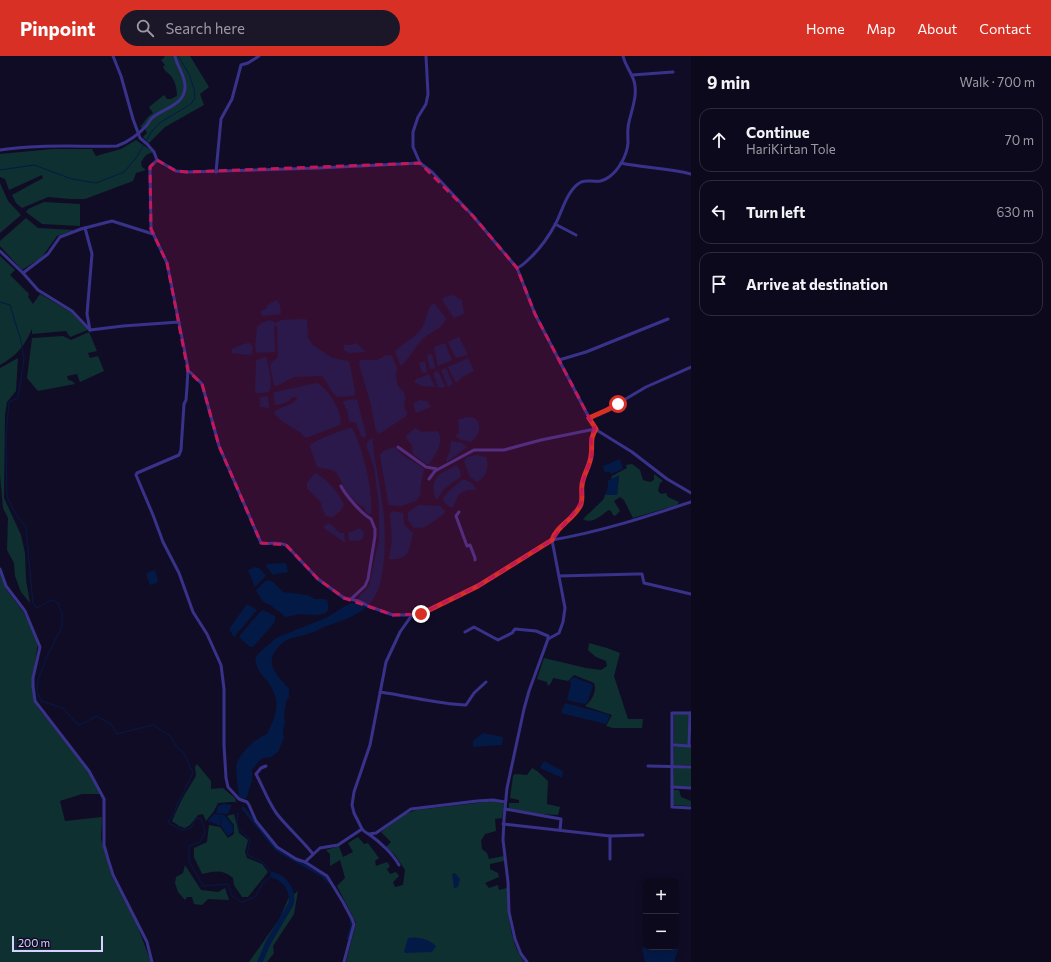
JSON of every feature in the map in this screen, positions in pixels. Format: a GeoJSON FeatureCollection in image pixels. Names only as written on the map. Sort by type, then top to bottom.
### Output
{"type":"FeatureCollection","features":[{"type":"Feature","properties":{"kind":"street"},"geometry":{"type":"LineString","coordinates":[[113,56],[121,76],[138,132],[143,141],[154,152],[157,160],[176,171],[216,172],[420,163]]}},
{"type":"Feature","properties":{"kind":"street"},"geometry":{"type":"LineString","coordinates":[[0,150],[46,146],[116,146],[131,139],[150,119],[179,101],[184,96],[186,87],[175,56]]}},
{"type":"Feature","properties":{"kind":"street"},"geometry":{"type":"LineString","coordinates":[[216,172],[221,119],[232,99],[241,65],[248,63],[259,56]]}},
{"type":"Feature","properties":{"kind":"street"},"geometry":{"type":"LineString","coordinates":[[426,56],[428,94],[426,104],[418,117],[413,132],[413,147],[420,163],[432,172],[469,211],[517,268],[534,314],[596,429],[632,452],[667,479],[691,493]]}},
{"type":"Feature","properties":{"kind":"street"},"geometry":{"type":"LineString","coordinates":[[517,268],[521,267],[534,256],[548,237],[570,193],[576,185],[582,180],[601,182],[609,177],[621,163],[628,145],[628,123],[635,94],[634,81],[625,64],[623,56]]}},
{"type":"Feature","properties":{"kind":"street"},"geometry":{"type":"LineString","coordinates":[[632,75],[673,72]]}},
{"type":"Feature","properties":{"kind":"street"},"geometry":{"type":"LineString","coordinates":[[157,160],[150,167],[150,229],[167,263],[188,371],[188,387],[184,404],[179,455],[137,473],[136,475],[163,542],[179,573],[193,612],[207,634],[221,665],[224,689],[224,745],[228,788],[239,799],[247,802],[256,821],[276,847],[296,859],[305,862],[327,876],[352,920],[353,929],[344,962]]}},
{"type":"Feature","properties":{"kind":"street"},"geometry":{"type":"LineString","coordinates":[[621,163],[675,170],[691,174]]}},
{"type":"Feature","properties":{"kind":"street"},"geometry":{"type":"LineString","coordinates":[[23,273],[48,254],[60,237],[85,228],[112,221],[152,234]]}},
{"type":"Feature","properties":{"kind":"street"},"geometry":{"type":"LineString","coordinates":[[555,224],[576,235]]}},
{"type":"Feature","properties":{"kind":"street"},"geometry":{"type":"LineString","coordinates":[[85,228],[92,254],[87,314],[90,330]]}},
{"type":"Feature","properties":{"kind":"street"},"geometry":{"type":"LineString","coordinates":[[0,251],[38,290],[72,311],[90,330]]}},
{"type":"Feature","properties":{"kind":"street"},"geometry":{"type":"LineString","coordinates":[[559,360],[586,352],[668,319]]}},
{"type":"Feature","properties":{"kind":"street"},"geometry":{"type":"LineString","coordinates":[[90,330],[179,322]]}},
{"type":"Feature","properties":{"kind":"street"},"geometry":{"type":"LineString","coordinates":[[589,418],[607,410],[646,387],[691,366]]}},
{"type":"Feature","properties":{"kind":"street"},"geometry":{"type":"LineString","coordinates":[[188,371],[202,384],[219,446],[247,509],[258,540],[261,543],[267,544],[280,542],[286,545],[318,579],[344,598],[360,601],[368,606],[393,615],[421,614],[478,586],[552,540],[634,520],[691,502]]}},
{"type":"Feature","properties":{"kind":"street"},"geometry":{"type":"LineString","coordinates":[[429,479],[431,474],[474,450],[504,450],[541,440],[596,429]]}},
{"type":"Feature","properties":{"kind":"street"},"geometry":{"type":"LineString","coordinates":[[527,962],[521,954],[515,940],[509,912],[508,882],[503,840],[505,802],[529,691],[548,639],[559,633],[563,622],[565,608],[552,540],[558,530],[573,517],[582,502],[582,484],[592,455],[591,436],[596,429]]}},
{"type":"Feature","properties":{"kind":"street"},"geometry":{"type":"LineString","coordinates":[[398,447],[426,467],[438,470]]}},
{"type":"Feature","properties":{"kind":"street"},"geometry":{"type":"LineString","coordinates":[[341,486],[347,497],[365,516],[371,519],[375,529],[368,579],[365,586],[351,599]]}},
{"type":"Feature","properties":{"kind":"street"},"geometry":{"type":"LineString","coordinates":[[459,512],[456,516],[457,521],[467,546],[470,544],[475,560]]}},
{"type":"Feature","properties":{"kind":"street"},"geometry":{"type":"LineString","coordinates":[[0,569],[6,586],[25,611],[40,647],[33,678],[35,701],[89,771],[104,799],[104,845],[108,859],[113,875],[147,942],[152,962]]}},
{"type":"Feature","properties":{"kind":"street"},"geometry":{"type":"LineString","coordinates":[[560,576],[642,574],[644,583],[691,594]]}},
{"type":"Feature","properties":{"kind":"street"},"geometry":{"type":"LineString","coordinates":[[399,865],[395,858],[369,834],[362,830],[352,805],[354,792],[370,745],[386,662],[400,632],[412,615]]}},
{"type":"Feature","properties":{"kind":"street"},"geometry":{"type":"LineString","coordinates":[[465,632],[474,627],[498,640],[512,633],[515,629],[536,631],[548,636],[548,639]]}},
{"type":"Feature","properties":{"kind":"street"},"geometry":{"type":"LineString","coordinates":[[380,692],[427,701],[466,705],[474,693],[486,682]]}},
{"type":"Feature","properties":{"kind":"street"},"geometry":{"type":"LineString","coordinates":[[673,745],[690,746],[691,713],[672,713],[672,807],[691,808]]}},
{"type":"Feature","properties":{"kind":"street"},"geometry":{"type":"LineString","coordinates":[[266,766],[261,768],[256,774],[269,800],[277,814],[313,854]]}},
{"type":"Feature","properties":{"kind":"street"},"geometry":{"type":"LineString","coordinates":[[648,766],[691,767]]}},
{"type":"Feature","properties":{"kind":"street"},"geometry":{"type":"LineString","coordinates":[[672,788],[691,788]]}},
{"type":"Feature","properties":{"kind":"street"},"geometry":{"type":"LineString","coordinates":[[369,834],[376,833],[411,809],[477,801],[493,800],[505,802]]}},
{"type":"Feature","properties":{"kind":"street"},"geometry":{"type":"LineString","coordinates":[[505,809],[561,819],[560,830]]}},
{"type":"Feature","properties":{"kind":"street"},"geometry":{"type":"LineString","coordinates":[[503,824],[610,836],[643,836]]}},
{"type":"Feature","properties":{"kind":"street"},"geometry":{"type":"LineString","coordinates":[[305,862],[320,848],[338,845],[362,830]]}},
{"type":"Feature","properties":{"kind":"street"},"geometry":{"type":"LineString","coordinates":[[610,836],[610,859]]}},
{"type":"Feature","properties":{"kind":"highlighted area"},"geometry":{"type":"Polygon","coordinates":[[[157,160],[176,171],[187,172],[420,163],[473,216],[517,268],[535,314],[595,429],[591,435],[592,455],[582,484],[582,502],[552,540],[478,586],[421,614],[393,615],[344,598],[318,579],[286,545],[261,543],[258,540],[219,446],[202,384],[188,371],[167,263],[151,229],[150,167],[157,160]]]}},
{"type":"Feature","properties":{"kind":"green space"},"geometry":{"type":"Polygon","coordinates":[[[164,56],[190,56],[209,87],[200,94],[204,105],[165,127],[149,143],[143,137],[147,133],[145,129],[140,127],[153,113],[149,107],[164,95],[167,99],[177,96],[174,81],[163,67],[165,65],[161,60],[165,57],[164,56]]]}},
{"type":"Feature","properties":{"kind":"green space"},"geometry":{"type":"Polygon","coordinates":[[[136,140],[153,152],[146,155],[141,162],[142,167],[146,170],[136,173],[133,181],[85,199],[48,197],[22,208],[16,203],[12,195],[43,178],[42,175],[9,190],[5,179],[0,177],[0,154],[52,149],[92,149],[96,156],[121,149],[136,140]]]}},
{"type":"Feature","properties":{"kind":"green space"},"geometry":{"type":"Polygon","coordinates":[[[0,183],[8,201],[21,215],[0,233],[0,183]]]}},
{"type":"Feature","properties":{"kind":"green space"},"geometry":{"type":"Polygon","coordinates":[[[44,202],[80,204],[80,226],[42,224],[26,212],[28,209],[44,202]]]}},
{"type":"Feature","properties":{"kind":"green space"},"geometry":{"type":"Polygon","coordinates":[[[26,218],[38,228],[74,230],[57,236],[42,257],[22,270],[0,246],[0,241],[26,218]]]}},
{"type":"Feature","properties":{"kind":"green space"},"geometry":{"type":"Polygon","coordinates":[[[0,256],[15,270],[10,275],[29,294],[28,297],[33,304],[40,294],[71,312],[88,330],[70,337],[66,331],[32,334],[32,329],[26,341],[19,350],[11,358],[0,365],[0,256]]]}},
{"type":"Feature","properties":{"kind":"green space"},"geometry":{"type":"Polygon","coordinates":[[[89,332],[97,351],[88,353],[90,358],[98,356],[104,371],[80,382],[77,374],[67,376],[68,380],[75,384],[38,391],[27,378],[32,338],[63,336],[71,340],[89,332]]]}},
{"type":"Feature","properties":{"kind":"green space"},"geometry":{"type":"Polygon","coordinates":[[[18,358],[16,391],[7,402],[5,415],[4,498],[21,535],[25,553],[26,580],[30,603],[21,592],[15,576],[14,563],[7,550],[8,518],[3,508],[0,475],[0,368],[18,358]]]}},
{"type":"Feature","properties":{"kind":"green space"},"geometry":{"type":"Polygon","coordinates":[[[632,464],[640,470],[643,480],[650,482],[654,480],[654,474],[663,481],[660,483],[658,491],[661,494],[666,493],[668,497],[679,502],[677,505],[633,518],[624,500],[620,497],[614,501],[620,511],[615,516],[609,510],[593,520],[586,521],[583,519],[603,500],[606,493],[607,495],[617,495],[619,476],[611,479],[612,476],[627,468],[626,465],[632,464]]]}},
{"type":"Feature","properties":{"kind":"green space"},"geometry":{"type":"Polygon","coordinates":[[[0,573],[6,589],[24,613],[38,643],[32,681],[34,699],[38,708],[88,771],[100,794],[82,794],[60,801],[65,821],[102,817],[101,839],[112,877],[137,925],[151,962],[0,962],[0,573]]]}},
{"type":"Feature","properties":{"kind":"green space"},"geometry":{"type":"Polygon","coordinates":[[[589,643],[620,653],[614,676],[628,719],[643,719],[642,728],[613,728],[606,726],[612,715],[585,706],[593,696],[595,690],[594,683],[574,675],[568,681],[553,678],[548,686],[547,682],[537,679],[544,658],[601,670],[607,666],[606,661],[596,657],[588,650],[589,643]]]}},
{"type":"Feature","properties":{"kind":"green space"},"geometry":{"type":"Polygon","coordinates":[[[674,714],[689,714],[688,744],[674,744],[674,714]]]}},
{"type":"Feature","properties":{"kind":"green space"},"geometry":{"type":"Polygon","coordinates":[[[674,747],[691,747],[691,765],[673,765],[674,747]]]}},
{"type":"Feature","properties":{"kind":"green space"},"geometry":{"type":"Polygon","coordinates":[[[197,764],[211,781],[211,789],[223,788],[235,798],[236,802],[218,803],[206,821],[203,814],[198,815],[190,825],[185,828],[172,821],[182,799],[196,776],[195,767],[197,764]]]}},
{"type":"Feature","properties":{"kind":"green space"},"geometry":{"type":"Polygon","coordinates":[[[532,768],[548,781],[547,804],[560,807],[558,815],[509,809],[509,803],[519,803],[519,800],[510,798],[513,776],[515,774],[527,775],[532,768]]]}},
{"type":"Feature","properties":{"kind":"green space"},"geometry":{"type":"Polygon","coordinates":[[[674,768],[691,768],[691,787],[673,786],[674,768]]]}},
{"type":"Feature","properties":{"kind":"green space"},"geometry":{"type":"Polygon","coordinates":[[[673,790],[679,790],[681,797],[691,801],[691,806],[673,805],[673,790]]]}},
{"type":"Feature","properties":{"kind":"green space"},"geometry":{"type":"Polygon","coordinates":[[[494,801],[504,804],[502,818],[495,819],[496,831],[485,834],[481,841],[482,849],[487,853],[489,859],[504,856],[504,861],[490,864],[490,869],[498,873],[499,877],[485,883],[489,888],[498,885],[499,890],[507,888],[512,936],[524,962],[346,962],[356,923],[337,886],[345,878],[340,860],[330,866],[330,854],[326,850],[339,846],[343,857],[353,852],[348,843],[358,837],[364,844],[368,843],[379,858],[375,861],[376,866],[387,862],[390,866],[387,869],[390,874],[396,872],[399,876],[393,882],[395,887],[403,885],[405,870],[395,855],[386,847],[391,842],[381,832],[403,815],[416,810],[494,801]]]}},
{"type":"Feature","properties":{"kind":"green space"},"geometry":{"type":"Polygon","coordinates":[[[234,814],[239,833],[248,840],[245,852],[247,858],[262,864],[268,872],[248,897],[242,897],[234,885],[233,878],[225,873],[215,872],[202,874],[194,857],[194,848],[207,842],[209,825],[220,827],[228,838],[234,834],[234,825],[227,816],[234,814]]]}},
{"type":"Feature","properties":{"kind":"green space"},"geometry":{"type":"Polygon","coordinates":[[[185,865],[201,890],[218,892],[225,888],[229,900],[208,899],[202,905],[194,904],[192,897],[187,897],[185,900],[178,892],[175,883],[176,877],[183,873],[185,865]]]}},
{"type":"Feature","properties":{"kind":"green space"},"geometry":{"type":"Polygon","coordinates":[[[298,891],[294,914],[273,946],[274,953],[267,962],[249,962],[280,918],[288,899],[298,891]]]}},
{"type":"Feature","properties":{"kind":"water"},"geometry":{"type":"Polygon","coordinates":[[[452,295],[462,300],[464,314],[454,318],[442,300],[445,297],[452,295]]]}},
{"type":"Feature","properties":{"kind":"water"},"geometry":{"type":"Polygon","coordinates":[[[277,300],[280,306],[281,314],[263,316],[261,314],[261,311],[267,308],[267,305],[277,300]]]}},
{"type":"Feature","properties":{"kind":"water"},"geometry":{"type":"Polygon","coordinates":[[[434,303],[446,318],[445,321],[440,327],[425,337],[405,362],[400,365],[395,351],[420,331],[424,325],[429,308],[434,303]]]}},
{"type":"Feature","properties":{"kind":"water"},"geometry":{"type":"Polygon","coordinates":[[[305,319],[307,321],[308,338],[313,345],[332,358],[348,361],[355,391],[353,396],[336,396],[321,376],[294,377],[277,386],[274,385],[270,366],[271,363],[278,357],[277,326],[275,325],[274,327],[275,352],[257,353],[255,347],[257,327],[270,320],[275,323],[282,320],[305,319]]]}},
{"type":"Feature","properties":{"kind":"water"},"geometry":{"type":"Polygon","coordinates":[[[459,337],[467,355],[456,358],[448,342],[459,337]]]}},
{"type":"Feature","properties":{"kind":"water"},"geometry":{"type":"Polygon","coordinates":[[[250,343],[253,348],[252,354],[231,353],[232,349],[243,344],[250,343]]]}},
{"type":"Feature","properties":{"kind":"water"},"geometry":{"type":"Polygon","coordinates":[[[356,343],[366,352],[350,353],[344,350],[344,345],[352,345],[356,343]]]}},
{"type":"Feature","properties":{"kind":"water"},"geometry":{"type":"Polygon","coordinates":[[[445,343],[452,360],[438,366],[434,347],[445,343]]]}},
{"type":"Feature","properties":{"kind":"water"},"geometry":{"type":"Polygon","coordinates":[[[432,354],[435,368],[430,369],[427,355],[432,354]]]}},
{"type":"Feature","properties":{"kind":"water"},"geometry":{"type":"Polygon","coordinates":[[[386,355],[392,356],[397,368],[396,375],[398,386],[406,398],[404,405],[407,412],[406,416],[379,434],[376,431],[370,401],[359,364],[360,360],[377,360],[386,355]]]}},
{"type":"Feature","properties":{"kind":"water"},"geometry":{"type":"Polygon","coordinates":[[[266,357],[270,375],[270,389],[266,392],[256,393],[256,362],[257,360],[266,357]]]}},
{"type":"Feature","properties":{"kind":"water"},"geometry":{"type":"Polygon","coordinates":[[[468,358],[474,371],[462,377],[456,383],[448,367],[468,358]]]}},
{"type":"Feature","properties":{"kind":"water"},"geometry":{"type":"Polygon","coordinates":[[[425,361],[427,372],[422,373],[419,363],[425,361]]]}},
{"type":"Feature","properties":{"kind":"water"},"geometry":{"type":"Polygon","coordinates":[[[446,368],[453,384],[448,387],[441,370],[446,368]]]}},
{"type":"Feature","properties":{"kind":"water"},"geometry":{"type":"Polygon","coordinates":[[[438,371],[445,387],[438,387],[433,373],[438,371]]]}},
{"type":"Feature","properties":{"kind":"water"},"geometry":{"type":"Polygon","coordinates":[[[429,374],[435,387],[422,386],[414,382],[416,379],[429,374]]]}},
{"type":"Feature","properties":{"kind":"water"},"geometry":{"type":"Polygon","coordinates":[[[316,383],[325,389],[330,395],[338,408],[341,420],[340,425],[306,438],[282,421],[274,412],[295,402],[297,399],[296,397],[293,397],[285,403],[275,405],[273,393],[316,383]]]}},
{"type":"Feature","properties":{"kind":"water"},"geometry":{"type":"Polygon","coordinates":[[[265,396],[268,397],[269,408],[260,406],[260,398],[265,396]]]}},
{"type":"Feature","properties":{"kind":"water"},"geometry":{"type":"Polygon","coordinates":[[[354,399],[357,400],[366,434],[364,438],[361,436],[356,423],[349,421],[348,413],[343,402],[354,399]]]}},
{"type":"Feature","properties":{"kind":"water"},"geometry":{"type":"Polygon","coordinates":[[[419,400],[427,401],[431,407],[416,413],[413,404],[419,400]]]}},
{"type":"Feature","properties":{"kind":"water"},"geometry":{"type":"Polygon","coordinates":[[[467,417],[475,418],[479,425],[478,434],[471,442],[459,439],[455,435],[460,433],[458,432],[458,420],[467,417]]]}},
{"type":"Feature","properties":{"kind":"water"},"geometry":{"type":"Polygon","coordinates":[[[352,428],[356,436],[363,457],[371,495],[371,514],[365,511],[365,508],[358,504],[348,494],[336,472],[317,467],[310,447],[310,445],[319,440],[352,428]]]}},
{"type":"Feature","properties":{"kind":"water"},"geometry":{"type":"Polygon","coordinates":[[[415,428],[422,432],[437,431],[439,434],[439,448],[429,464],[426,464],[413,454],[412,445],[406,438],[407,435],[415,428]]]}},
{"type":"Feature","properties":{"kind":"water"},"geometry":{"type":"Polygon","coordinates":[[[370,439],[372,439],[373,442],[385,526],[383,568],[379,588],[369,605],[358,613],[314,632],[287,640],[276,650],[272,657],[273,668],[289,689],[289,697],[286,701],[284,718],[284,738],[278,752],[271,757],[263,758],[252,770],[252,781],[246,799],[239,797],[236,774],[237,763],[249,746],[267,734],[273,721],[276,708],[275,696],[268,682],[258,669],[255,658],[276,638],[328,617],[352,603],[359,604],[362,601],[359,598],[360,595],[367,589],[370,583],[379,542],[379,506],[374,467],[367,448],[367,443],[370,439]]]}},
{"type":"Feature","properties":{"kind":"water"},"geometry":{"type":"Polygon","coordinates":[[[451,441],[462,443],[467,447],[447,462],[446,460],[450,451],[451,441]]]}},
{"type":"Feature","properties":{"kind":"water"},"geometry":{"type":"Polygon","coordinates":[[[393,447],[424,469],[420,496],[416,501],[401,506],[389,505],[380,455],[384,451],[393,447]]]}},
{"type":"Feature","properties":{"kind":"water"},"geometry":{"type":"Polygon","coordinates":[[[477,455],[486,457],[488,464],[485,475],[477,482],[470,477],[464,461],[468,457],[477,455]]]}},
{"type":"Feature","properties":{"kind":"water"},"geometry":{"type":"Polygon","coordinates":[[[620,459],[623,469],[611,474],[609,471],[605,473],[603,466],[620,459]]]}},
{"type":"Feature","properties":{"kind":"water"},"geometry":{"type":"Polygon","coordinates":[[[456,465],[460,470],[461,476],[443,490],[437,500],[434,491],[435,481],[441,474],[456,465]]]}},
{"type":"Feature","properties":{"kind":"water"},"geometry":{"type":"Polygon","coordinates":[[[315,473],[331,486],[339,495],[344,504],[341,510],[333,517],[326,516],[321,502],[307,488],[307,483],[315,473]]]}},
{"type":"Feature","properties":{"kind":"water"},"geometry":{"type":"Polygon","coordinates":[[[619,475],[617,495],[607,495],[608,481],[619,475]]]}},
{"type":"Feature","properties":{"kind":"water"},"geometry":{"type":"Polygon","coordinates":[[[462,480],[473,484],[476,490],[467,490],[459,494],[453,507],[450,507],[444,502],[443,499],[447,493],[462,480]]]}},
{"type":"Feature","properties":{"kind":"water"},"geometry":{"type":"Polygon","coordinates":[[[419,505],[440,506],[445,511],[444,514],[422,528],[413,527],[408,520],[408,512],[419,505]]]}},
{"type":"Feature","properties":{"kind":"water"},"geometry":{"type":"Polygon","coordinates":[[[393,511],[403,513],[404,525],[413,533],[409,549],[405,556],[396,559],[389,559],[392,540],[390,514],[393,511]]]}},
{"type":"Feature","properties":{"kind":"water"},"geometry":{"type":"Polygon","coordinates":[[[329,523],[340,533],[344,533],[345,543],[324,528],[324,526],[329,523]]]}},
{"type":"Feature","properties":{"kind":"water"},"geometry":{"type":"Polygon","coordinates":[[[360,528],[364,533],[363,538],[361,540],[349,541],[348,533],[360,528]]]}},
{"type":"Feature","properties":{"kind":"water"},"geometry":{"type":"Polygon","coordinates":[[[286,563],[288,572],[275,574],[274,576],[266,566],[268,564],[286,563]]]}},
{"type":"Feature","properties":{"kind":"water"},"geometry":{"type":"Polygon","coordinates":[[[255,567],[259,568],[266,576],[255,587],[248,570],[255,567]]]}},
{"type":"Feature","properties":{"kind":"water"},"geometry":{"type":"Polygon","coordinates":[[[155,570],[158,581],[150,585],[146,573],[155,570]]]}},
{"type":"Feature","properties":{"kind":"water"},"geometry":{"type":"Polygon","coordinates":[[[269,580],[283,592],[307,595],[315,599],[327,600],[327,612],[318,615],[299,614],[286,617],[270,605],[263,602],[256,590],[269,580]]]}},
{"type":"Feature","properties":{"kind":"water"},"geometry":{"type":"Polygon","coordinates":[[[247,604],[257,610],[234,637],[229,629],[247,604]]]}},
{"type":"Feature","properties":{"kind":"water"},"geometry":{"type":"Polygon","coordinates":[[[263,610],[275,616],[274,623],[253,647],[250,647],[240,638],[240,635],[263,610]]]}},
{"type":"Feature","properties":{"kind":"water"},"geometry":{"type":"Polygon","coordinates":[[[574,677],[593,685],[588,701],[585,704],[567,699],[571,684],[570,680],[574,677]]]}},
{"type":"Feature","properties":{"kind":"water"},"geometry":{"type":"Polygon","coordinates":[[[565,703],[610,716],[606,724],[561,713],[565,703]]]}},
{"type":"Feature","properties":{"kind":"water"},"geometry":{"type":"Polygon","coordinates":[[[483,733],[503,737],[502,745],[473,747],[473,741],[483,733]]]}},
{"type":"Feature","properties":{"kind":"water"},"geometry":{"type":"Polygon","coordinates":[[[544,761],[563,771],[562,778],[540,768],[544,761]]]}},
{"type":"Feature","properties":{"kind":"water"},"geometry":{"type":"Polygon","coordinates":[[[224,804],[232,805],[228,814],[216,813],[218,806],[224,804]]]}},
{"type":"Feature","properties":{"kind":"water"},"geometry":{"type":"Polygon","coordinates":[[[215,814],[218,814],[220,818],[221,826],[208,821],[215,814]]]}},
{"type":"Feature","properties":{"kind":"water"},"geometry":{"type":"Polygon","coordinates":[[[218,814],[224,815],[233,826],[233,832],[228,836],[222,828],[221,819],[218,814]]]}},
{"type":"Feature","properties":{"kind":"water"},"geometry":{"type":"Polygon","coordinates":[[[455,873],[460,879],[458,887],[454,888],[452,874],[455,873]]]}},
{"type":"Feature","properties":{"kind":"water"},"geometry":{"type":"Polygon","coordinates":[[[415,937],[423,939],[436,946],[432,952],[406,953],[404,952],[408,938],[415,937]]]}},
{"type":"Feature","properties":{"kind":"water"},"geometry":{"type":"Polygon","coordinates":[[[642,948],[643,950],[678,950],[674,962],[645,962],[642,948]]]}},
{"type":"Feature","properties":{"kind":"waterway"},"geometry":{"type":"LineString","coordinates":[[0,170],[34,165],[72,179],[96,183],[124,172],[136,158],[152,131],[161,122],[191,104],[195,98],[194,89],[189,74],[178,56]]}},
{"type":"Feature","properties":{"kind":"waterway"},"geometry":{"type":"LineString","coordinates":[[0,302],[10,305],[21,341],[24,359],[18,398],[9,402],[6,438],[7,497],[17,516],[26,527],[33,604],[37,608],[51,600],[58,603],[62,613],[62,627],[48,654],[38,680],[37,691],[41,701],[63,708],[78,725],[96,716],[111,724],[117,734],[153,725],[170,736],[177,747],[184,753],[193,773],[174,814],[168,821],[170,824],[182,830],[191,828],[197,818],[201,819],[205,832],[200,842],[189,846],[189,861],[203,886],[228,884],[232,896],[242,902],[255,897],[263,883],[273,875],[262,862],[247,854],[250,841],[238,827],[238,813]]}},
{"type":"Feature","properties":{"kind":"waterway"},"geometry":{"type":"LineString","coordinates":[[243,808],[277,850],[323,876],[329,882]]}},
{"type":"Feature","properties":{"kind":"waterway"},"geometry":{"type":"LineString","coordinates":[[260,962],[268,943],[291,904],[292,899],[290,890],[285,882],[273,875]]}},
{"type":"Feature","properties":{"kind":"waterway"},"geometry":{"type":"LineString","coordinates":[[348,938],[352,926],[351,920]]}},
{"type":"Feature","properties":{"kind":"route"},"geometry":{"type":"LineString","coordinates":[[421,614],[478,586],[552,540],[553,536],[558,530],[573,517],[582,502],[582,484],[592,455],[591,436],[596,429],[589,418],[618,404]]}}]}
